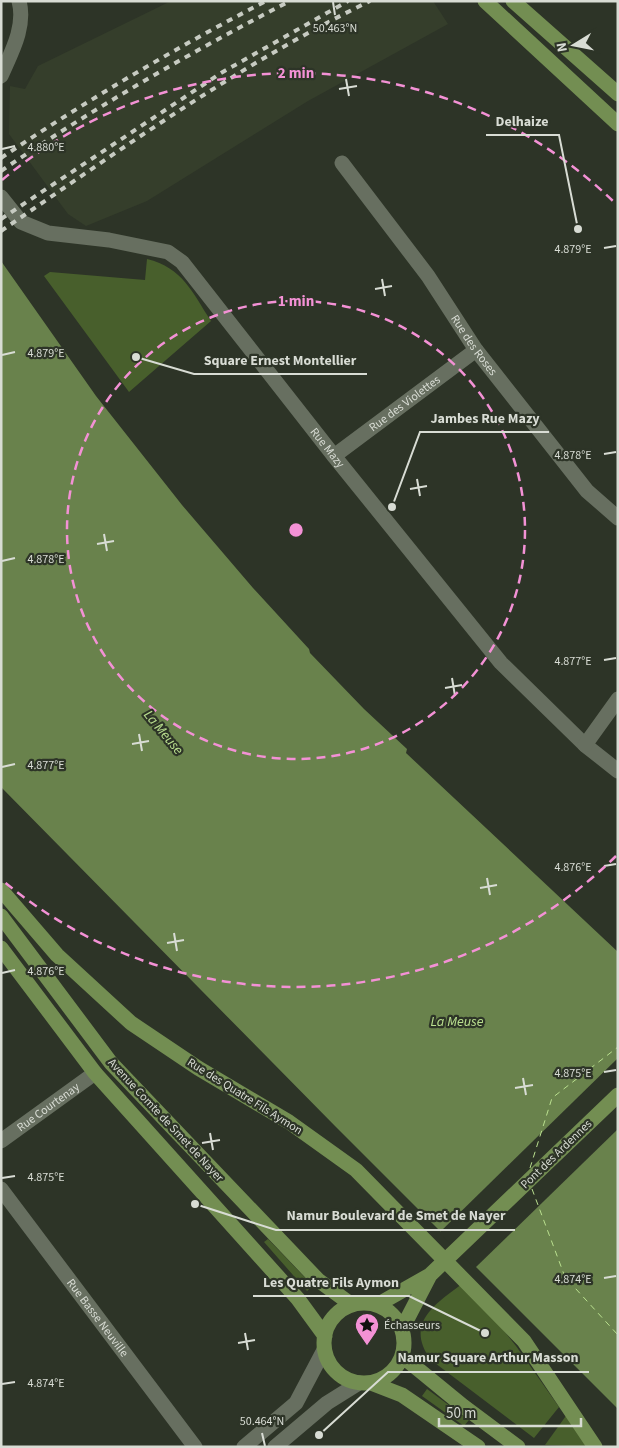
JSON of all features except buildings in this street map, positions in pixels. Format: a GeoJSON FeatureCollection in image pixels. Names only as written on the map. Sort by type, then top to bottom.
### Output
{"type":"FeatureCollection","features":[{"type":"Feature","properties":{"kind":"main road"},"geometry":{"type":"LineString","coordinates":[[485,1],[618,124]]}},
{"type":"Feature","properties":{"kind":"main road"},"geometry":{"type":"LineString","coordinates":[[513,1],[618,94]]}},
{"type":"Feature","properties":{"kind":"main road","name":"Rue des Quatre Fils Aymon"},"geometry":{"type":"LineString","coordinates":[[1,890],[57,955],[132,1023],[198,1068],[290,1122],[356,1170],[524,1342],[595,1447]]}},
{"type":"Feature","properties":{"kind":"main road","name":"Avenue Comte de Smet de Nayer"},"geometry":{"type":"LineString","coordinates":[[1,916],[111,1063],[318,1280],[352,1305]]}},
{"type":"Feature","properties":{"kind":"main road","name":"Avenue Comte de Smet de Nayer"},"geometry":{"type":"LineString","coordinates":[[1,948],[96,1073],[300,1301],[325,1343]]}},
{"type":"Feature","properties":{"kind":"main road","name":"Pont des Ardennes"},"geometry":{"type":"LineString","coordinates":[[430,1275],[618,1094]]}},
{"type":"Feature","properties":{"kind":"main road"},"geometry":{"type":"LineString","coordinates":[[377,1305],[430,1275]]}},
{"type":"Feature","properties":{"kind":"main road"},"geometry":{"type":"LineString","coordinates":[[402,1329],[430,1275]]}},
{"type":"Feature","properties":{"kind":"main road"},"geometry":{"type":"LineString","coordinates":[[365,1383],[390,1374],[402,1356],[404,1338],[402,1329],[392,1314],[377,1305],[365,1303],[352,1305],[339,1312],[330,1323],[325,1343],[329,1362],[347,1380],[365,1383],[402,1395],[478,1447]]}},
{"type":"Feature","properties":{"kind":"main road"},"geometry":{"type":"LineString","coordinates":[[402,1356],[463,1406],[518,1447]]}},
{"type":"Feature","properties":{"kind":"street"},"geometry":{"type":"LineString","coordinates":[[1,76],[19,32],[21,11],[19,1]]}},
{"type":"Feature","properties":{"kind":"street","name":"Rue des Roses"},"geometry":{"type":"LineString","coordinates":[[342,163],[428,276],[476,350],[587,491],[618,518]]}},
{"type":"Feature","properties":{"kind":"street","name":"Rue Mazy"},"geometry":{"type":"LineString","coordinates":[[1,197],[21,222],[48,233],[108,240],[168,252],[182,262],[334,456],[501,663],[585,745],[618,771]]}},
{"type":"Feature","properties":{"kind":"street","name":"Rue des Violettes"},"geometry":{"type":"LineString","coordinates":[[334,456],[476,350]]}},
{"type":"Feature","properties":{"kind":"street"},"geometry":{"type":"LineString","coordinates":[[585,745],[618,699]]}},
{"type":"Feature","properties":{"kind":"street","name":"Rue Courtenay"},"geometry":{"type":"LineString","coordinates":[[1,1142],[96,1073]]}},
{"type":"Feature","properties":{"kind":"street","name":"Rue Basse Neuville"},"geometry":{"type":"LineString","coordinates":[[1,1189],[194,1447]]}},
{"type":"Feature","properties":{"kind":"street"},"geometry":{"type":"LineString","coordinates":[[244,1447],[296,1403],[325,1343]]}},
{"type":"Feature","properties":{"kind":"street"},"geometry":{"type":"LineString","coordinates":[[276,1447],[327,1403],[365,1383]]}},
{"type":"Feature","properties":{"kind":"shaded area"},"geometry":{"type":"Polygon","coordinates":[[[171,1],[433,1],[448,24],[308,101],[147,201],[86,226],[68,214],[9,134],[10,86],[25,89],[38,66],[171,1]]]}},
{"type":"Feature","properties":{"kind":"shaded area"},"geometry":{"type":"Polygon","coordinates":[[[147,259],[170,268],[178,275],[192,291],[211,321],[129,392],[44,276],[50,272],[145,280],[147,259]]]}},
{"type":"Feature","properties":{"kind":"shaded area"},"geometry":{"type":"Polygon","coordinates":[[[268,1239],[313,1286],[307,1291],[264,1242],[268,1239]]]}},
{"type":"Feature","properties":{"kind":"shaded area"},"geometry":{"type":"Polygon","coordinates":[[[462,1284],[489,1312],[516,1346],[559,1407],[534,1438],[431,1360],[423,1347],[422,1325],[426,1316],[442,1299],[462,1284]]]}},
{"type":"Feature","properties":{"kind":"shaded area"},"geometry":{"type":"Polygon","coordinates":[[[427,1389],[469,1420],[464,1426],[422,1396],[427,1389]]]}},
{"type":"Feature","properties":{"kind":"shaded area"},"geometry":{"type":"Polygon","coordinates":[[[568,1413],[591,1447],[545,1445],[568,1413]]]}},
{"type":"Feature","properties":{"kind":"water","name":"La Meuse"},"geometry":{"type":"Polygon","coordinates":[[[1,261],[96,396],[182,505],[253,588],[309,649],[310,653],[364,709],[407,749],[406,753],[618,952],[618,1409],[335,1126],[1,787],[1,261]]]}},
{"type":"Feature","properties":{"kind":"pier"},"geometry":{"type":"Polygon","coordinates":[[[618,1058],[618,1129],[475,1268],[439,1233],[618,1058]]]}},
{"type":"Feature","properties":{"kind":"ferry route"},"geometry":{"type":"LineString","coordinates":[[530,1168],[552,1098],[618,1047]]}},
{"type":"Feature","properties":{"kind":"ferry route"},"geometry":{"type":"LineString","coordinates":[[532,1189],[565,1277],[618,1335]]}},
{"type":"Feature","properties":{"kind":"railway"},"geometry":{"type":"LineString","coordinates":[[1,158],[131,76],[198,37],[266,1]]}},
{"type":"Feature","properties":{"kind":"railway"},"geometry":{"type":"LineString","coordinates":[[1,171],[71,125],[143,82],[216,40],[290,1]]}},
{"type":"Feature","properties":{"kind":"railway"},"geometry":{"type":"LineString","coordinates":[[1,219],[221,73],[348,1]]}},
{"type":"Feature","properties":{"kind":"railway"},"geometry":{"type":"LineString","coordinates":[[1,231],[227,80],[274,52],[370,1]]}},
{"type":"Feature","properties":{"kind":"place","name":"Delhaize"},"geometry":{"type":"Point","coordinates":[578,229]}},
{"type":"Feature","properties":{"kind":"place","name":"Square Ernest Montellier"},"geometry":{"type":"Point","coordinates":[136,357]}},
{"type":"Feature","properties":{"kind":"place","name":"Jambes Rue Mazy"},"geometry":{"type":"Point","coordinates":[392,507]}},
{"type":"Feature","properties":{"kind":"place","name":"Namur Boulevard de Smet de Nayer"},"geometry":{"type":"Point","coordinates":[195,1204]}},
{"type":"Feature","properties":{"kind":"place","name":"Les Quatre Fils Aymon"},"geometry":{"type":"Point","coordinates":[485,1333]}},
{"type":"Feature","properties":{"kind":"place","name":"Échasseurs"},"geometry":{"type":"Point","coordinates":[367,1346]}},
{"type":"Feature","properties":{"kind":"place","name":"Namur Square Arthur Masson"},"geometry":{"type":"Point","coordinates":[319,1435]}}]}
